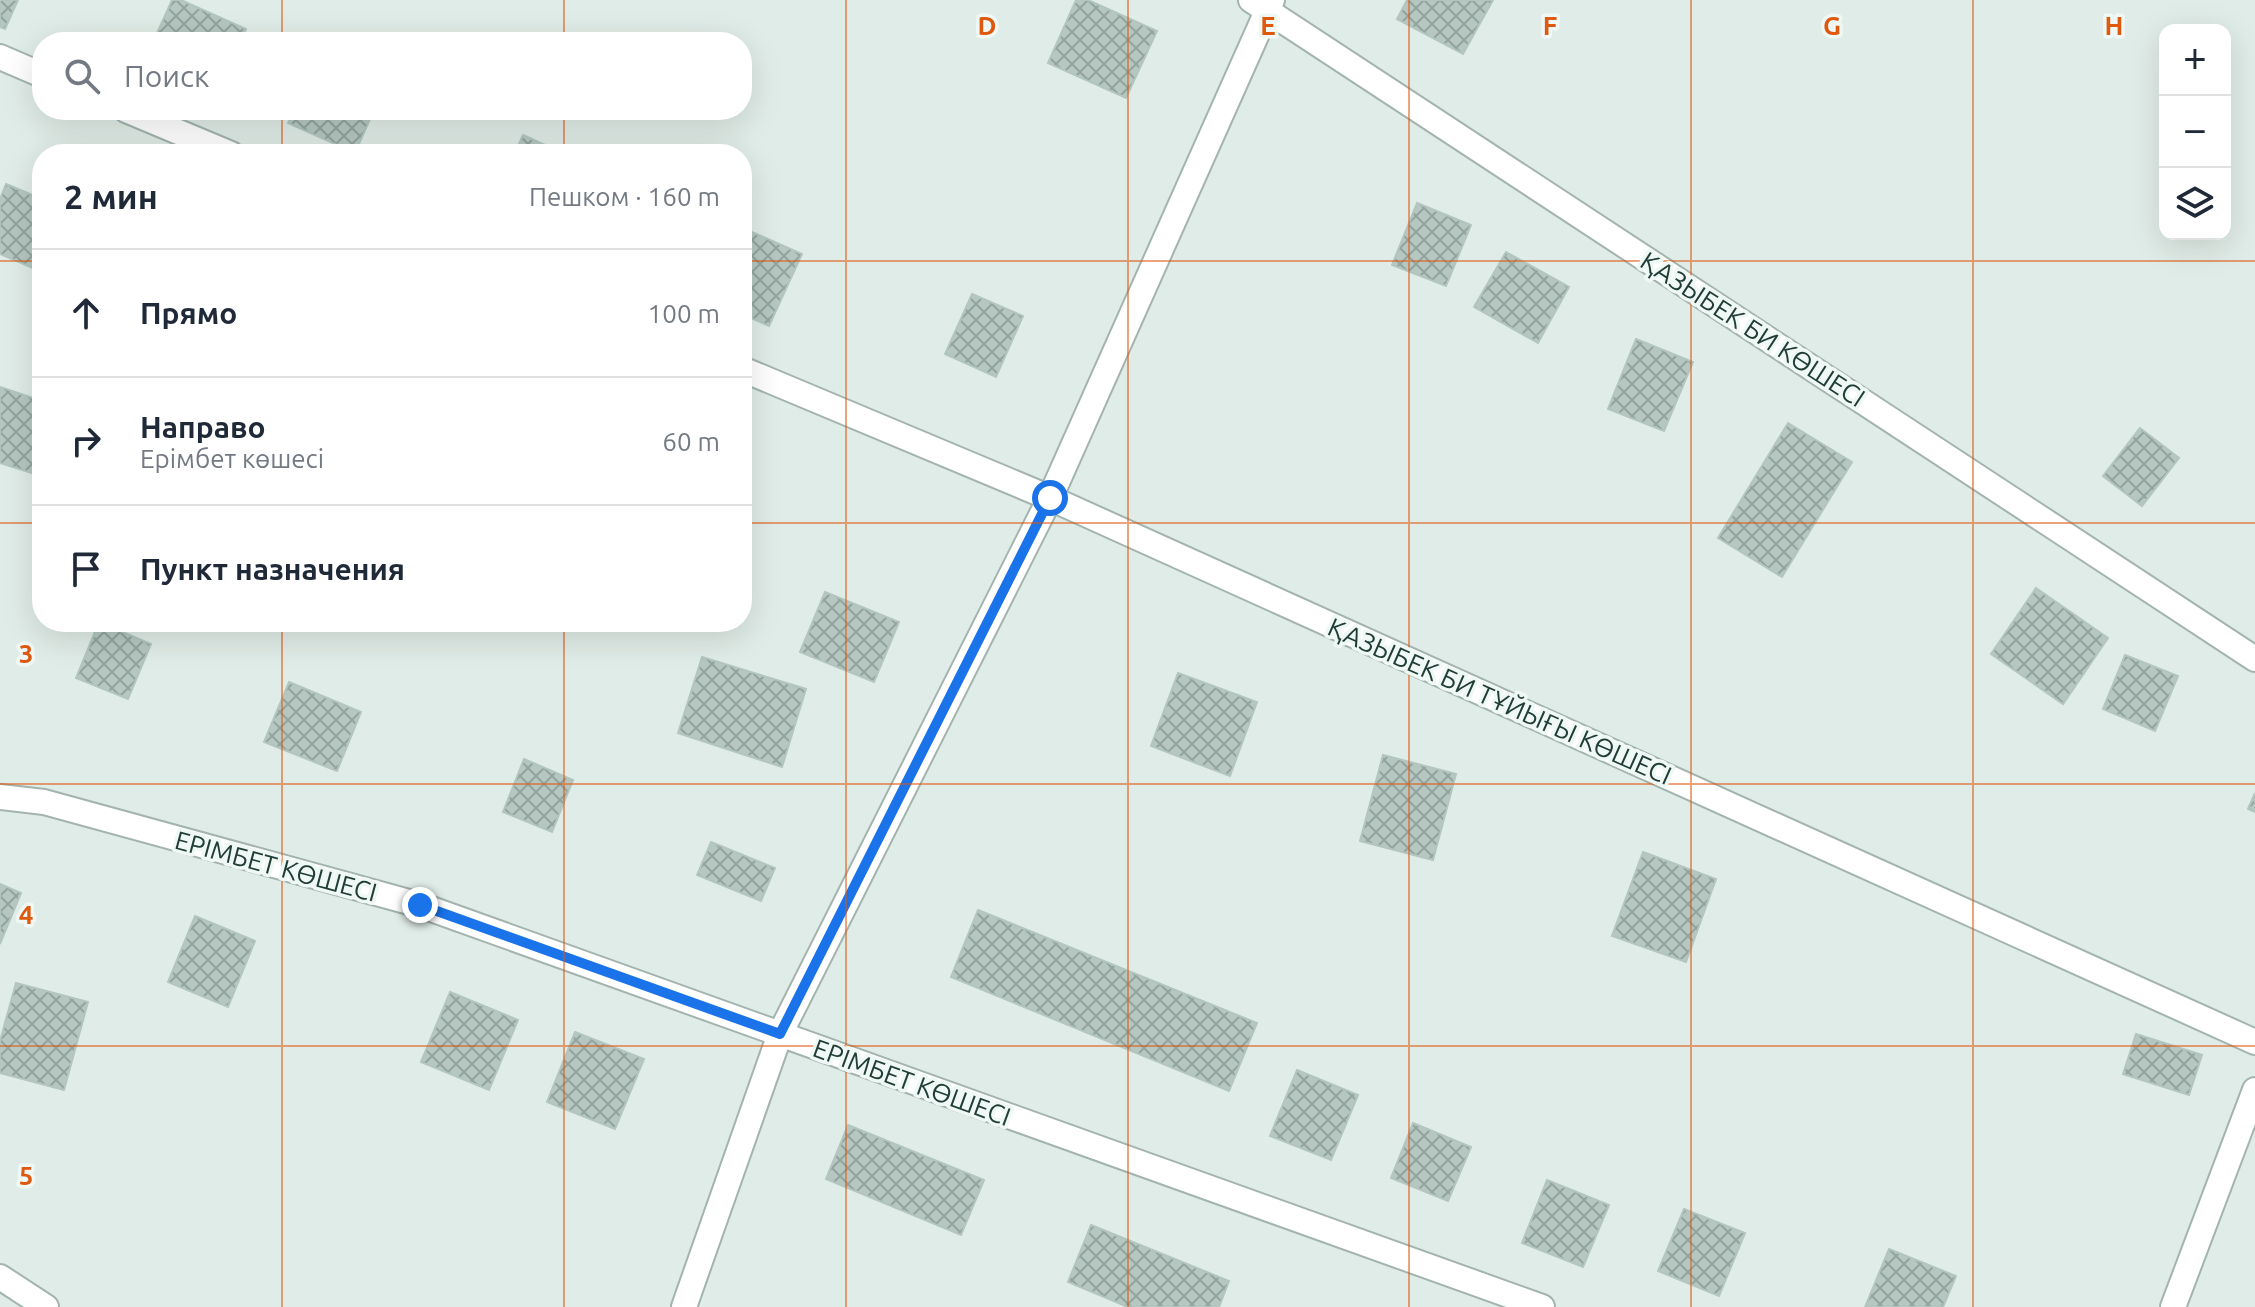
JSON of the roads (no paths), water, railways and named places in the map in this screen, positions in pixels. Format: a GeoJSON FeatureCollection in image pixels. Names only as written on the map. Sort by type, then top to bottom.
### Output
{"type":"FeatureCollection","features":[{"type":"Feature","properties":{"kind":"street"},"geometry":{"type":"LineString","coordinates":[[684,1307],[780,1034],[1050,498],[1264,3]]}},
{"type":"Feature","properties":{"kind":"street","name":"ҚАЗЫБЕК БИ КӨШЕСІ"},"geometry":{"type":"LineString","coordinates":[[1264,3],[2255,659]]}},
{"type":"Feature","properties":{"kind":"street"},"geometry":{"type":"LineString","coordinates":[[0,57],[32,71]]}},
{"type":"Feature","properties":{"kind":"street"},"geometry":{"type":"LineString","coordinates":[[150,120],[207,144]]}},
{"type":"Feature","properties":{"kind":"street","name":"ҚАЗЫБЕК БИ ТҰЙЫҒЫ КӨШЕСІ"},"geometry":{"type":"LineString","coordinates":[[752,373],[1050,498],[2255,1042]]}},
{"type":"Feature","properties":{"kind":"street","name":"ЕРІМБЕТ КӨШЕСІ"},"geometry":{"type":"LineString","coordinates":[[0,797],[44,802],[420,905],[1542,1307]]}},
{"type":"Feature","properties":{"kind":"street"},"geometry":{"type":"LineString","coordinates":[[2173,1307],[2255,1090]]}},
{"type":"Feature","properties":{"kind":"street"},"geometry":{"type":"LineString","coordinates":[[0,1277],[46,1307]]}}]}
